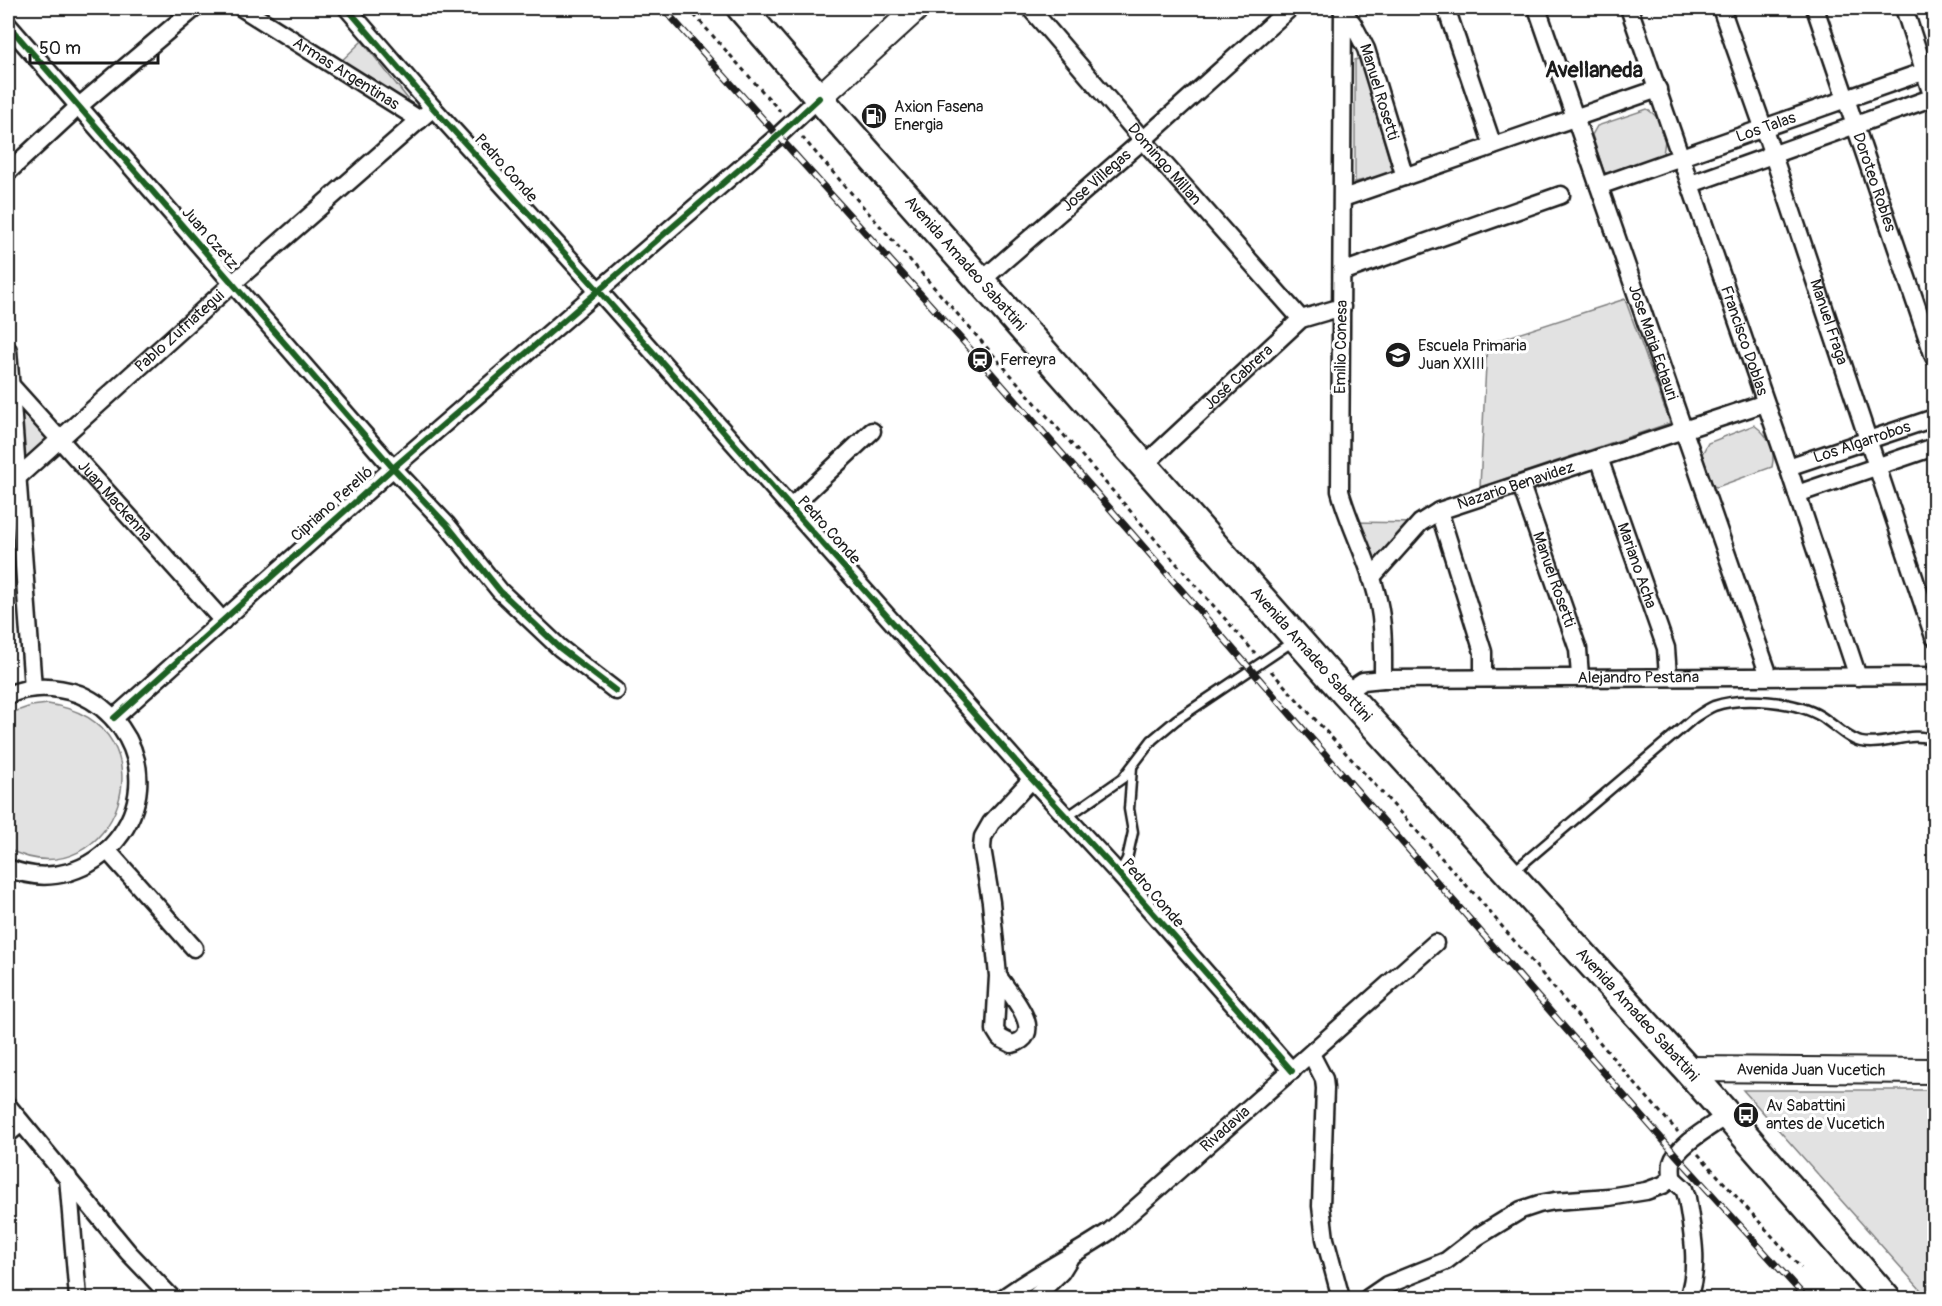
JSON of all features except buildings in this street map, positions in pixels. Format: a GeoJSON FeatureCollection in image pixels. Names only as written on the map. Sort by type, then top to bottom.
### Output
{"type":"FeatureCollection","features":[{"type":"Feature","properties":{"kind":"main road","name":"Avenida Amadeo Sabattini"},"geometry":{"type":"LineString","coordinates":[[741,8],[1345,693],[1687,1069],[1886,1299]]}},
{"type":"Feature","properties":{"kind":"main road"},"geometry":{"type":"LineString","coordinates":[[819,98],[917,8]]}},
{"type":"Feature","properties":{"kind":"main road","name":"Avenida Juan Vucetich"},"geometry":{"type":"LineString","coordinates":[[1687,1069],[1935,1071]]}},
{"type":"Feature","properties":{"kind":"street"},"geometry":{"type":"LineString","coordinates":[[8,172],[78,107],[195,8]]}},
{"type":"Feature","properties":{"kind":"street","name":"Armas Argentinas"},"geometry":{"type":"LineString","coordinates":[[242,8],[420,120]]}},
{"type":"Feature","properties":{"kind":"street","name":"Pedro Conde"},"geometry":{"type":"LineString","coordinates":[[347,8],[1292,1071]]}},
{"type":"Feature","properties":{"kind":"street","name":"Domingo Millan"},"geometry":{"type":"LineString","coordinates":[[1030,8],[1301,319]]}},
{"type":"Feature","properties":{"kind":"street","name":"Jose Villegas"},"geometry":{"type":"LineString","coordinates":[[981,281],[1290,8]]}},
{"type":"Feature","properties":{"kind":"street","name":"Manuel Rosetti"},"geometry":{"type":"LineString","coordinates":[[1342,8],[1366,49],[1405,177]]}},
{"type":"Feature","properties":{"kind":"street","name":"Emilio Conesa"},"geometry":{"type":"LineString","coordinates":[[1342,8],[1340,491],[1378,599],[1383,628],[1383,679]]}},
{"type":"Feature","properties":{"kind":"street"},"geometry":{"type":"LineString","coordinates":[[1446,8],[1493,146]]}},
{"type":"Feature","properties":{"kind":"street","name":"Jose Maria Echauri"},"geometry":{"type":"LineString","coordinates":[[1537,8],[1769,676]]}},
{"type":"Feature","properties":{"kind":"street","name":"Francisco Doblas"},"geometry":{"type":"LineString","coordinates":[[1629,8],[1858,676]]}},
{"type":"Feature","properties":{"kind":"street","name":"Manuel Fraga"},"geometry":{"type":"LineString","coordinates":[[1721,8],[1773,155],[1935,637]]}},
{"type":"Feature","properties":{"kind":"street","name":"Doroteo Robles"},"geometry":{"type":"LineString","coordinates":[[1815,8],[1935,357]]}},
{"type":"Feature","properties":{"kind":"street"},"geometry":{"type":"LineString","coordinates":[[1691,184],[1934,99],[1930,70],[1904,8]]}},
{"type":"Feature","properties":{"kind":"street","name":"Juan Czetz"},"geometry":{"type":"LineString","coordinates":[[8,25],[393,468],[447,525],[500,591],[560,648],[616,691]]}},
{"type":"Feature","properties":{"kind":"street","name":"Los Talas"},"geometry":{"type":"LineString","coordinates":[[1599,186],[1930,70]]}},
{"type":"Feature","properties":{"kind":"street"},"geometry":{"type":"LineString","coordinates":[[1343,198],[1658,89]]}},
{"type":"Feature","properties":{"kind":"street","name":"Cipriano Perelló"},"geometry":{"type":"LineString","coordinates":[[114,718],[393,468],[819,98]]}},
{"type":"Feature","properties":{"kind":"street","name":"Pablo Zufriategui"},"geometry":{"type":"LineString","coordinates":[[12,482],[232,284],[434,108]]}},
{"type":"Feature","properties":{"kind":"street"},"geometry":{"type":"LineString","coordinates":[[1342,272],[1561,195]]}},
{"type":"Feature","properties":{"kind":"street","name":"José Cabrera"},"geometry":{"type":"LineString","coordinates":[[1144,465],[1301,319],[1342,308]]}},
{"type":"Feature","properties":{"kind":"street"},"geometry":{"type":"LineString","coordinates":[[8,350],[12,482],[33,688]]}},
{"type":"Feature","properties":{"kind":"street","name":"Juan Mackenna"},"geometry":{"type":"LineString","coordinates":[[9,383],[223,621]]}},
{"type":"Feature","properties":{"kind":"street"},"geometry":{"type":"LineString","coordinates":[[1683,429],[1765,403]]}},
{"type":"Feature","properties":{"kind":"street","name":"Los Algarrobos"},"geometry":{"type":"LineString","coordinates":[[1788,467],[1935,418]]}},
{"type":"Feature","properties":{"kind":"street","name":"Nazario Benavidez"},"geometry":{"type":"LineString","coordinates":[[1371,578],[1420,523],[1439,511],[1683,429]]}},
{"type":"Feature","properties":{"kind":"street"},"geometry":{"type":"LineString","coordinates":[[791,507],[872,431]]}},
{"type":"Feature","properties":{"kind":"street"},"geometry":{"type":"LineString","coordinates":[[1797,494],[1935,447]]}},
{"type":"Feature","properties":{"kind":"street","name":"Mariano Acha"},"geometry":{"type":"LineString","coordinates":[[1599,458],[1666,648],[1668,676]]}},
{"type":"Feature","properties":{"kind":"street","name":"Manuel Rosetti"},"geometry":{"type":"LineString","coordinates":[[1521,485],[1578,649],[1580,676]]}},
{"type":"Feature","properties":{"kind":"street"},"geometry":{"type":"LineString","coordinates":[[1439,511],[1483,652],[1483,677]]}},
{"type":"Feature","properties":{"kind":"street","name":"Alejandro Pestaña"},"geometry":{"type":"LineString","coordinates":[[1345,693],[1363,681],[1383,679],[1580,676],[1935,676]]}},
{"type":"Feature","properties":{"kind":"street"},"geometry":{"type":"LineString","coordinates":[[8,695],[33,688],[51,688],[85,697],[100,706],[114,718],[127,737],[135,758],[138,781],[136,803],[128,825],[115,843],[98,859],[78,869],[55,875],[32,875],[8,868]]}},
{"type":"Feature","properties":{"kind":"street"},"geometry":{"type":"LineString","coordinates":[[998,976],[991,902],[982,848],[983,837],[991,824],[1032,779]]}},
{"type":"Feature","properties":{"kind":"street"},"geometry":{"type":"LineString","coordinates":[[107,850],[194,948]]}},
{"type":"Feature","properties":{"kind":"street","name":"Rivadavia"},"geometry":{"type":"LineString","coordinates":[[1004,1299],[1029,1280],[1110,1231],[1435,943]]}},
{"type":"Feature","properties":{"kind":"street"},"geometry":{"type":"LineString","coordinates":[[1311,1054],[1324,1079],[1322,1225],[1341,1299]]}},
{"type":"Feature","properties":{"kind":"street"},"geometry":{"type":"LineString","coordinates":[[8,1107],[128,1252],[172,1299]]}},
{"type":"Feature","properties":{"kind":"street"},"geometry":{"type":"LineString","coordinates":[[1688,1299],[1694,1274],[1695,1257],[1687,1198],[1684,1190],[1672,1178],[1672,1164],[1676,1155],[1688,1143],[1727,1116]]}},
{"type":"Feature","properties":{"kind":"street"},"geometry":{"type":"LineString","coordinates":[[8,1134],[21,1122]]}},
{"type":"Feature","properties":{"kind":"street"},"geometry":{"type":"LineString","coordinates":[[68,1177],[78,1299]]}},
{"type":"Feature","properties":{"kind":"street"},"geometry":{"type":"LineString","coordinates":[[1368,1299],[1387,1285],[1446,1261],[1477,1237],[1521,1210],[1555,1201],[1609,1197],[1646,1191],[1663,1185],[1672,1178]]}},
{"type":"Feature","properties":{"kind":"street"},"geometry":{"type":"LineString","coordinates":[[1034,1299],[1061,1272],[1071,1256]]}},
{"type":"Feature","properties":{"kind":"lane"},"geometry":{"type":"LineString","coordinates":[[1066,817],[1122,778],[1152,740],[1176,720],[1297,639]]}},
{"type":"Feature","properties":{"kind":"lane"},"geometry":{"type":"LineString","coordinates":[[1511,874],[1694,718],[1714,706],[1738,702],[1776,702],[1804,708],[1858,742],[1870,743],[1912,737],[1935,740]]}},
{"type":"Feature","properties":{"kind":"lane"},"geometry":{"type":"LineString","coordinates":[[1119,874],[1131,848],[1133,832],[1129,808],[1132,766]]}},
{"type":"Feature","properties":{"kind":"path"},"geometry":{"type":"LineString","coordinates":[[688,8],[1262,661],[1478,898],[1630,1078],[1801,1268]]}},
{"type":"Feature","properties":{"kind":"shaded area"},"geometry":{"type":"Polygon","coordinates":[[[362,41],[408,99],[402,104],[337,65],[362,41]]]}},
{"type":"Feature","properties":{"kind":"shaded area"},"geometry":{"type":"Polygon","coordinates":[[[1360,58],[1393,173],[1355,182],[1355,60],[1360,58]]]}},
{"type":"Feature","properties":{"kind":"shaded area"},"geometry":{"type":"Polygon","coordinates":[[[1647,109],[1658,119],[1664,130],[1665,142],[1662,157],[1612,176],[1604,172],[1592,135],[1597,126],[1647,109]]]}},
{"type":"Feature","properties":{"kind":"shaded area"},"geometry":{"type":"Polygon","coordinates":[[[1625,299],[1670,423],[1480,487],[1487,344],[1625,299]]]}},
{"type":"Feature","properties":{"kind":"shaded area"},"geometry":{"type":"Polygon","coordinates":[[[15,401],[50,442],[21,468],[15,401]]]}},
{"type":"Feature","properties":{"kind":"shaded area"},"geometry":{"type":"Polygon","coordinates":[[[1754,425],[1770,443],[1773,454],[1772,467],[1717,487],[1713,486],[1702,454],[1708,443],[1754,425]]]}},
{"type":"Feature","properties":{"kind":"shaded area"},"geometry":{"type":"Polygon","coordinates":[[[1349,522],[1420,523],[1371,578],[1349,522]]]}},
{"type":"Feature","properties":{"kind":"shaded area"},"geometry":{"type":"Polygon","coordinates":[[[48,704],[89,718],[113,743],[122,773],[118,805],[102,833],[78,852],[46,859],[8,849],[8,714],[31,706],[48,704]]]}},
{"type":"Feature","properties":{"kind":"shaded area"},"geometry":{"type":"Polygon","coordinates":[[[1743,1090],[1934,1090],[1934,1298],[1928,1298],[1743,1090]]]}},
{"type":"Feature","properties":{"kind":"railway"},"geometry":{"type":"LineString","coordinates":[[663,8],[980,360],[1676,1155],[1806,1298]]}},
{"type":"Feature","properties":{"kind":"cycle path"},"geometry":{"type":"LineString","coordinates":[[347,8],[433,108],[1119,874],[1292,1071]]}},
{"type":"Feature","properties":{"kind":"cycle path"},"geometry":{"type":"LineString","coordinates":[[8,25],[393,468],[447,525],[500,591],[560,648],[616,691]]}},
{"type":"Feature","properties":{"kind":"cycle path"},"geometry":{"type":"LineString","coordinates":[[114,718],[393,468],[819,98]]}},
{"type":"Feature","properties":{"kind":"place","name":"Axion Fasena Energia"},"geometry":{"type":"Point","coordinates":[874,116]}},
{"type":"Feature","properties":{"kind":"place","name":"Escuela Primaria Juan XXIII"},"geometry":{"type":"Point","coordinates":[1398,355]}},
{"type":"Feature","properties":{"kind":"place","name":"Ferreyra"},"geometry":{"type":"Point","coordinates":[980,360]}},
{"type":"Feature","properties":{"kind":"place","name":"Av Sabattini antes de Vucetich"},"geometry":{"type":"Point","coordinates":[1746,1115]}},
{"type":"Feature","properties":{"kind":"district","name":"Avellaneda"},"geometry":{"type":"Point","coordinates":[1594,70]}}]}
